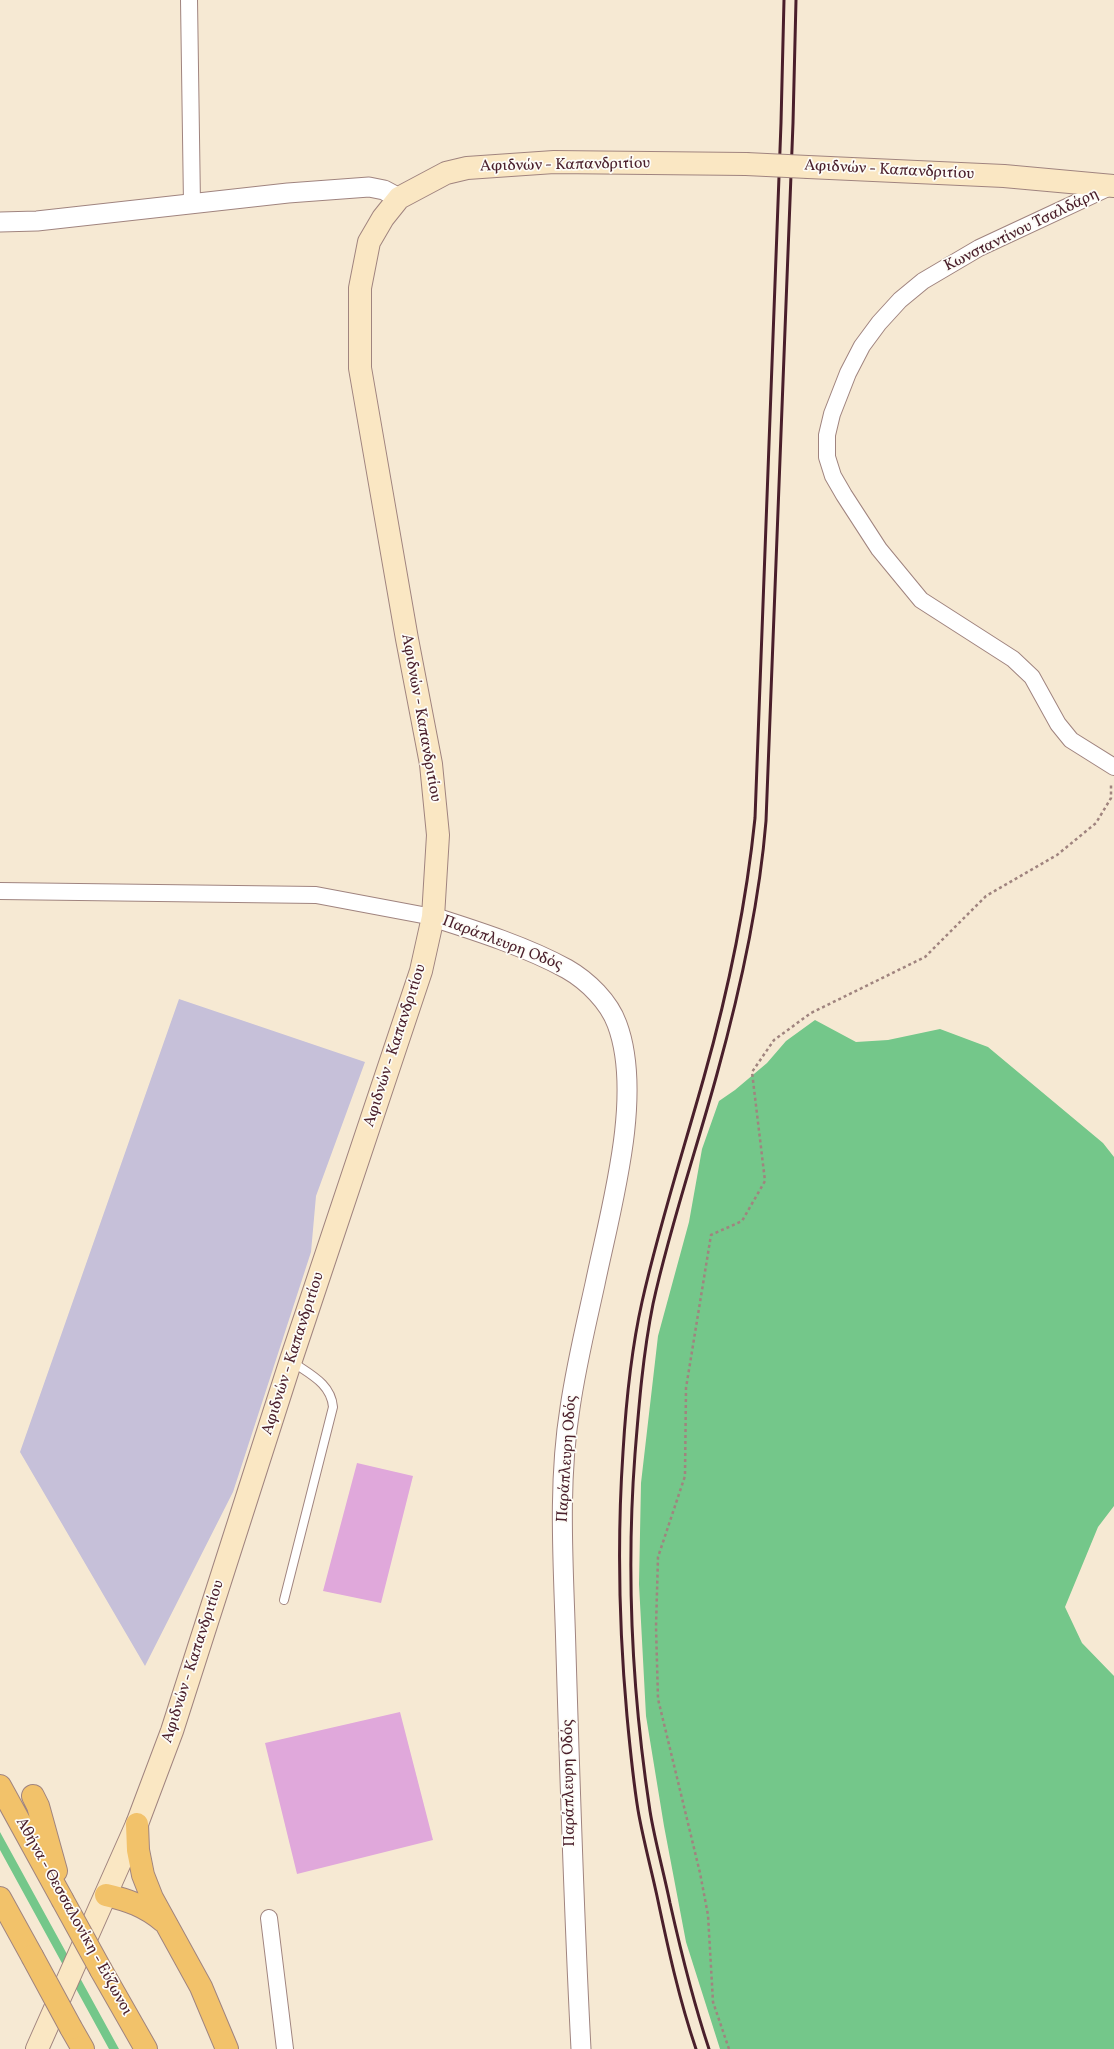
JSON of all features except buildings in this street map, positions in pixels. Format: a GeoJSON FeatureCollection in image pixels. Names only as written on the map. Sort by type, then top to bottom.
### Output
{"type":"FeatureCollection","features":[{"type":"Feature","properties":{"kind":"highway","name":"Αθήνα - Θεσσαλονίκη - Εύζωνοι"},"geometry":{"type":"LineString","coordinates":[[0,1786],[146,2049]]}},
{"type":"Feature","properties":{"kind":"highway"},"geometry":{"type":"LineString","coordinates":[[33,1796],[38,1806],[51,1850],[62,1899]]}},
{"type":"Feature","properties":{"kind":"highway"},"geometry":{"type":"LineString","coordinates":[[137,1824],[138,1850],[143,1875],[164,1921],[201,1987],[227,2049]]}},
{"type":"Feature","properties":{"kind":"highway"},"geometry":{"type":"LineString","coordinates":[[106,1895],[131,1901],[149,1909],[164,1921]]}},
{"type":"Feature","properties":{"kind":"highway"},"geometry":{"type":"LineString","coordinates":[[0,1898],[83,2049]]}},
{"type":"Feature","properties":{"kind":"highway"},"geometry":{"type":"LineString","coordinates":[[0,1922],[30,1952]]}},
{"type":"Feature","properties":{"kind":"main road","name":"Αφιδνών - Καπανδριτίου"},"geometry":{"type":"LineString","coordinates":[[38,2049],[137,1824],[194,1668],[291,1360],[421,971],[433,917],[438,835],[431,764],[406,639],[360,368],[360,288],[369,242],[375,230],[399,198],[446,173],[491,165],[554,162],[746,164],[1004,176],[1114,186]]}},
{"type":"Feature","properties":{"kind":"street"},"geometry":{"type":"LineString","coordinates":[[189,0],[192,204]]}},
{"type":"Feature","properties":{"kind":"street","name":"Κωνσταντίνου Τσαλδάρη"},"geometry":{"type":"LineString","coordinates":[[1112,766],[1071,740],[1058,724],[1032,677],[1013,659],[921,600],[879,549],[833,476],[827,457],[827,435],[832,414],[848,373],[862,346],[879,323],[900,300],[923,281],[979,248],[1114,186]]}},
{"type":"Feature","properties":{"kind":"street"},"geometry":{"type":"LineString","coordinates":[[0,222],[37,221],[288,193],[369,187],[384,190],[399,198]]}},
{"type":"Feature","properties":{"kind":"street"},"geometry":{"type":"LineString","coordinates":[[0,891],[316,895],[433,917]]}},
{"type":"Feature","properties":{"kind":"street","name":"Παράπλευρη Οδός"},"geometry":{"type":"LineString","coordinates":[[433,917],[470,928],[569,970],[590,986],[605,1003],[616,1021],[625,1047],[628,1099],[619,1172],[569,1409],[563,1502],[572,1892],[580,2049]]}},
{"type":"Feature","properties":{"kind":"street"},"geometry":{"type":"LineString","coordinates":[[269,1918],[285,2049]]}},
{"type":"Feature","properties":{"kind":"lane"},"geometry":{"type":"LineString","coordinates":[[284,1600],[333,1407],[332,1395],[322,1383],[291,1360]]}},
{"type":"Feature","properties":{"kind":"path"},"geometry":{"type":"LineString","coordinates":[[729,2049],[713,2002],[708,1915],[700,1873],[658,1699],[658,1557],[685,1476],[686,1388],[711,1235],[742,1221],[766,1180],[752,1072],[774,1040],[811,1013],[925,957],[986,896],[1057,855],[1096,823],[1111,798],[1112,766]]}},
{"type":"Feature","properties":{"kind":"shaded area"},"geometry":{"type":"Polygon","coordinates":[[[179,999],[365,1062],[316,1196],[311,1252],[233,1492],[145,1666],[20,1452],[179,999]]]}},
{"type":"Feature","properties":{"kind":"green space"},"geometry":{"type":"Polygon","coordinates":[[[815,1020],[856,1042],[888,1040],[940,1029],[988,1047],[1103,1143],[1114,1157],[1114,1506],[1098,1527],[1065,1607],[1082,1643],[1114,1676],[1114,2049],[720,2049],[686,1942],[664,1826],[646,1716],[639,1584],[641,1483],[658,1336],[689,1222],[702,1149],[719,1101],[735,1090],[767,1063],[786,1041],[815,1020]]]}},
{"type":"Feature","properties":{"kind":"green space"},"geometry":{"type":"Polygon","coordinates":[[[0,1832],[119,2049],[109,2049],[0,1850],[0,1832]]]}},
{"type":"Feature","properties":{"kind":"railway"},"geometry":{"type":"LineString","coordinates":[[696,2049],[679,1992],[638,1810],[629,1740],[622,1650],[620,1584],[621,1485],[627,1395],[638,1320],[656,1245],[721,1013],[747,884],[755,818],[781,123],[784,0]]}},
{"type":"Feature","properties":{"kind":"railway"},"geometry":{"type":"LineString","coordinates":[[709,2049],[683,1958],[650,1811],[639,1722],[632,1633],[632,1499],[642,1379],[653,1304],[667,1246],[709,1103],[741,980],[748,949],[763,853],[766,821],[793,123],[796,0]]}}]}
